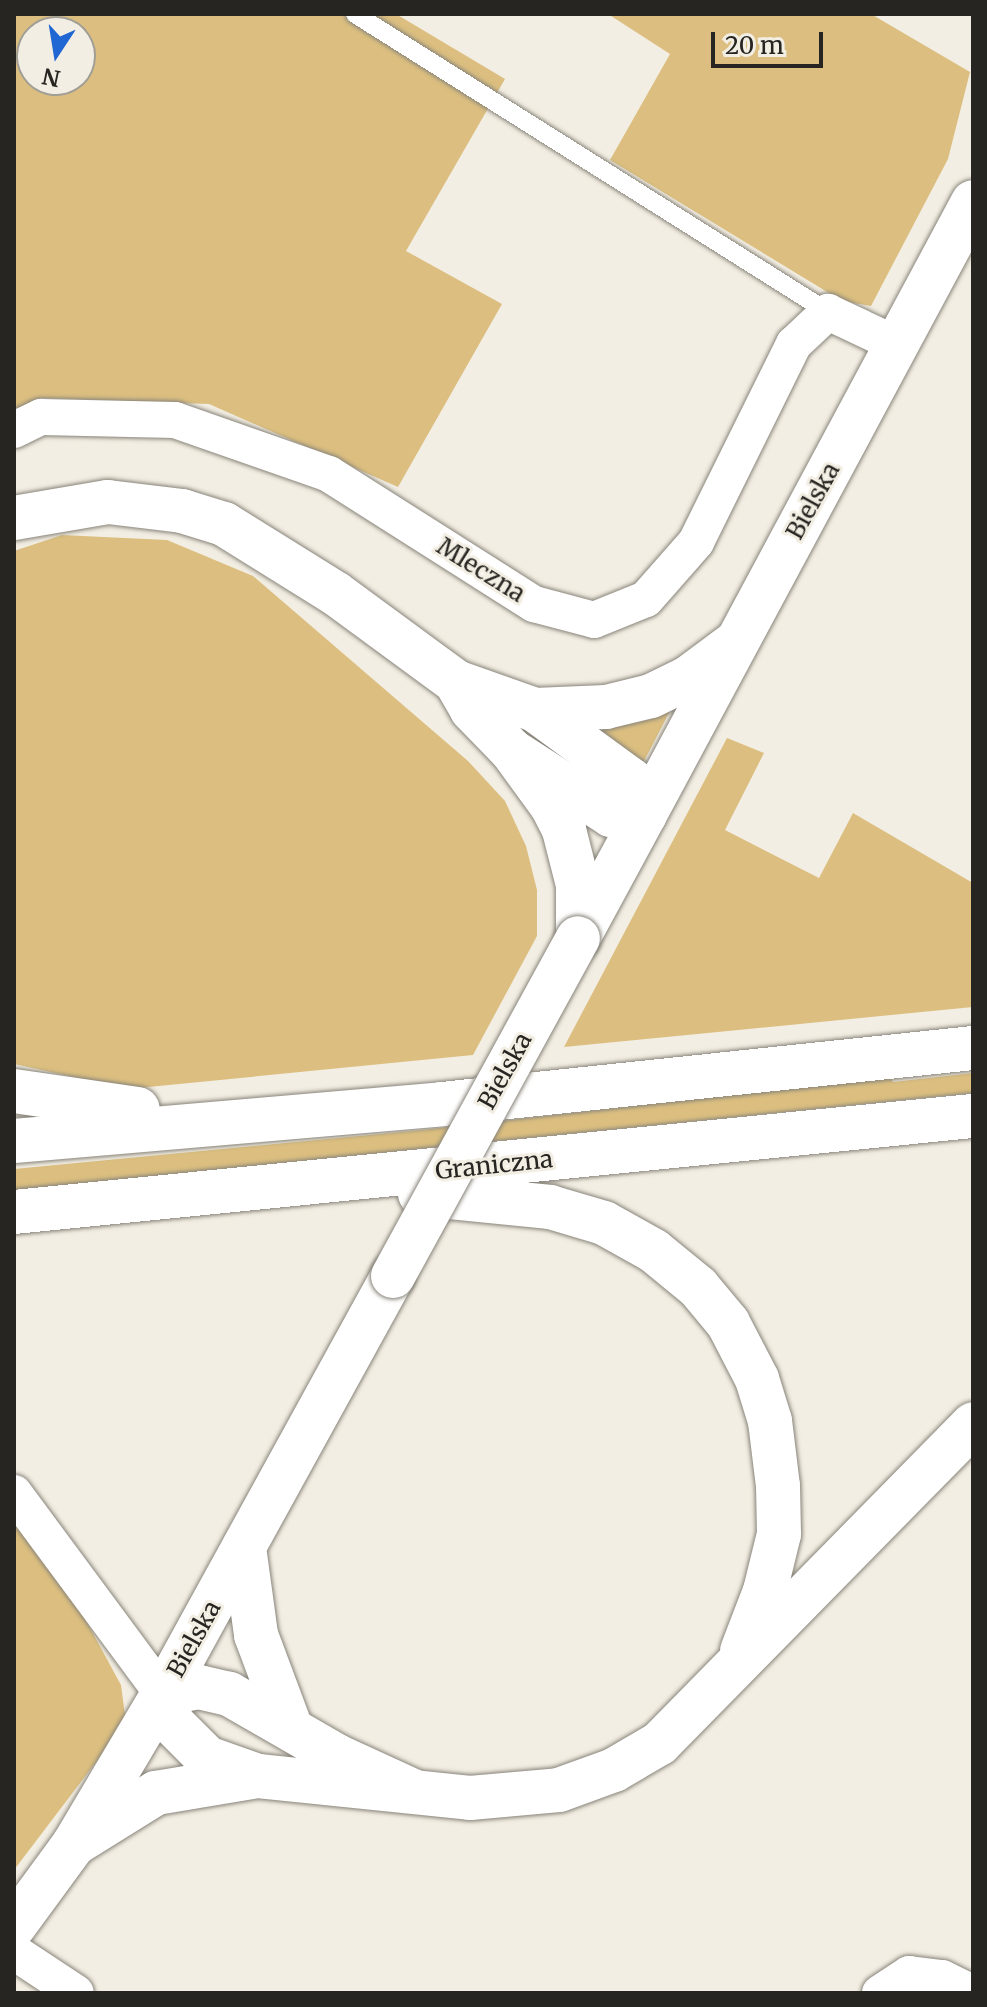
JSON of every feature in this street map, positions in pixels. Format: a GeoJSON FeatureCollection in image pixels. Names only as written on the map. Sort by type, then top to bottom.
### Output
{"type":"FeatureCollection","features":[{"type":"Feature","properties":{"kind":"main road","name":"Bielska"},"geometry":{"type":"LineString","coordinates":[[14,1926],[74,1844],[163,1694],[578,938],[973,202]]}},
{"type":"Feature","properties":{"kind":"main road"},"geometry":{"type":"LineString","coordinates":[[14,518],[108,502],[168,508],[224,524],[335,593],[456,682],[535,710],[631,780],[645,814],[611,815],[512,751]]}},
{"type":"Feature","properties":{"kind":"main road"},"geometry":{"type":"LineString","coordinates":[[535,710],[606,707],[651,696],[688,678],[735,643]]}},
{"type":"Feature","properties":{"kind":"main road"},"geometry":{"type":"LineString","coordinates":[[456,682],[472,710],[512,751],[564,830],[578,885],[578,938]]}},
{"type":"Feature","properties":{"kind":"main road"},"geometry":{"type":"LineString","coordinates":[[14,1141],[272,1119],[973,1048]]}},
{"type":"Feature","properties":{"kind":"main road"},"geometry":{"type":"LineString","coordinates":[[14,1091],[87,1106],[272,1119]]}},
{"type":"Feature","properties":{"kind":"main road","name":"Graniczna"},"geometry":{"type":"LineString","coordinates":[[14,1212],[290,1187],[973,1116]]}},
{"type":"Feature","properties":{"kind":"main road"},"geometry":{"type":"LineString","coordinates":[[290,1187],[496,1198],[550,1207],[604,1223],[654,1251],[698,1287],[728,1323],[757,1379],[770,1421],[778,1486],[779,1534],[765,1591],[734,1670]]}},
{"type":"Feature","properties":{"kind":"main road"},"geometry":{"type":"LineString","coordinates":[[413,1791],[337,1756],[290,1726],[229,1694],[199,1687],[163,1694],[172,1723],[207,1758],[258,1776],[470,1798],[522,1796],[559,1790],[600,1775],[660,1743],[973,1424]]}},
{"type":"Feature","properties":{"kind":"main road"},"geometry":{"type":"LineString","coordinates":[[244,1547],[256,1635],[290,1726]]}},
{"type":"Feature","properties":{"kind":"main road"},"geometry":{"type":"LineString","coordinates":[[74,1844],[156,1793],[258,1776]]}},
{"type":"Feature","properties":{"kind":"street"},"geometry":{"type":"LineString","coordinates":[[828,312],[898,345]]}},
{"type":"Feature","properties":{"kind":"street","name":"Mleczna"},"geometry":{"type":"LineString","coordinates":[[14,430],[41,417],[175,420],[329,474],[534,604],[594,620],[646,599],[696,542],[794,344],[828,312]]}},
{"type":"Feature","properties":{"kind":"street"},"geometry":{"type":"LineString","coordinates":[[14,1493],[163,1694]]}},
{"type":"Feature","properties":{"kind":"street"},"geometry":{"type":"LineString","coordinates":[[14,1952],[76,1993]]}},
{"type":"Feature","properties":{"kind":"street"},"geometry":{"type":"LineString","coordinates":[[880,1993],[909,1974],[942,1978],[973,1993]]}},
{"type":"Feature","properties":{"kind":"lane"},"geometry":{"type":"LineString","coordinates":[[355,14],[828,312]]}},
{"type":"Feature","properties":{"kind":"shaded area"},"geometry":{"type":"Polygon","coordinates":[[[14,14],[396,14],[505,79],[406,251],[502,304],[398,487],[209,404],[40,398],[14,410],[14,14]]]}},
{"type":"Feature","properties":{"kind":"shaded area"},"geometry":{"type":"Polygon","coordinates":[[[608,14],[871,14],[970,72],[948,159],[871,306],[842,301],[610,160],[670,54],[608,14]]]}},
{"type":"Feature","properties":{"kind":"shaded area"},"geometry":{"type":"Polygon","coordinates":[[[62,535],[167,540],[253,576],[468,761],[505,801],[526,846],[537,890],[537,936],[473,1055],[128,1089],[14,1064],[14,551],[62,535]]]}},
{"type":"Feature","properties":{"kind":"shaded area"},"geometry":{"type":"Polygon","coordinates":[[[670,711],[643,763],[594,726],[670,711]]]}},
{"type":"Feature","properties":{"kind":"shaded area"},"geometry":{"type":"Polygon","coordinates":[[[727,738],[764,753],[725,830],[819,878],[853,813],[973,883],[973,1007],[564,1047],[727,738]]]}},
{"type":"Feature","properties":{"kind":"shaded area"},"geometry":{"type":"Polygon","coordinates":[[[973,1073],[973,1093],[14,1190],[14,1169],[422,1130],[890,1077],[893,1082],[973,1073]]]}},
{"type":"Feature","properties":{"kind":"shaded area"},"geometry":{"type":"Polygon","coordinates":[[[14,1521],[77,1604],[121,1685],[125,1715],[112,1741],[14,1870],[14,1521]]]}}]}
